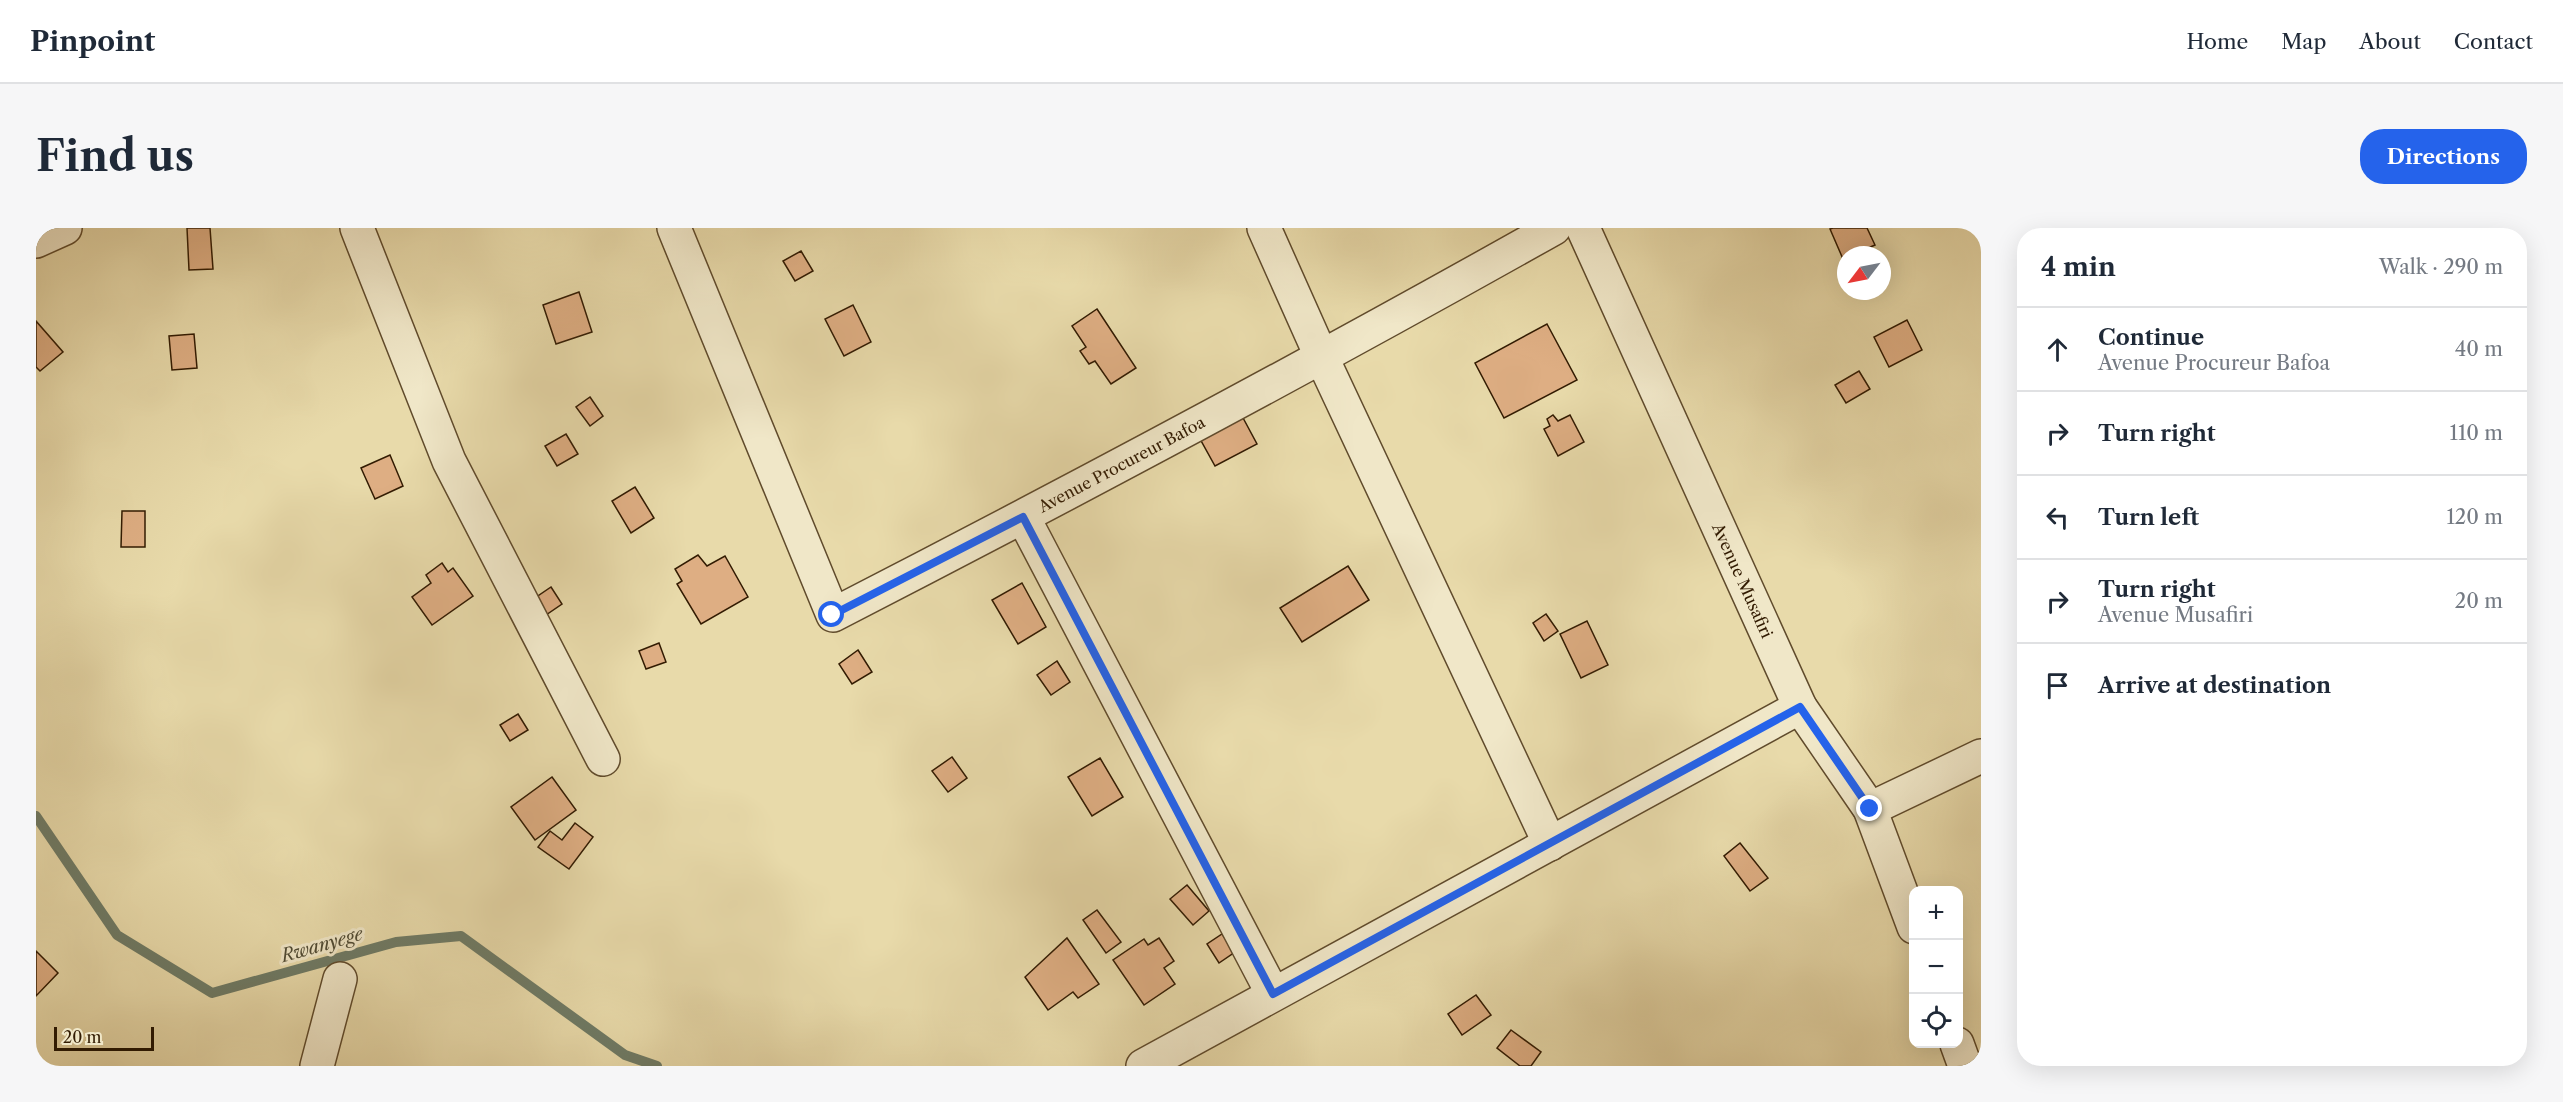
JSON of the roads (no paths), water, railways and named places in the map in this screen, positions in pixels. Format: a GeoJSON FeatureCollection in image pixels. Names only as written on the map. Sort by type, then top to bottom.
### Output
{"type":"FeatureCollection","features":[{"type":"Feature","properties":{"kind":"street"},"geometry":{"type":"LineString","coordinates":[[36,240],[64,228]]}},
{"type":"Feature","properties":{"kind":"street"},"geometry":{"type":"LineString","coordinates":[[357,228],[449,461],[603,759]]}},
{"type":"Feature","properties":{"kind":"street","name":"Avenue Procureur Bafoa"},"geometry":{"type":"LineString","coordinates":[[674,228],[832,615],[1023,517],[1322,358],[1554,228]]}},
{"type":"Feature","properties":{"kind":"street"},"geometry":{"type":"LineString","coordinates":[[1264,228],[1322,358],[1550,844]]}},
{"type":"Feature","properties":{"kind":"street","name":"Avenue Musafiri"},"geometry":{"type":"LineString","coordinates":[[1583,228],[1800,707],[1870,809],[1909,914]]}},
{"type":"Feature","properties":{"kind":"street"},"geometry":{"type":"LineString","coordinates":[[1023,517],[1273,994]]}},
{"type":"Feature","properties":{"kind":"street"},"geometry":{"type":"LineString","coordinates":[[1143,1066],[1800,707]]}},
{"type":"Feature","properties":{"kind":"street"},"geometry":{"type":"LineString","coordinates":[[1870,809],[1981,756]]}},
{"type":"Feature","properties":{"kind":"street"},"geometry":{"type":"LineString","coordinates":[[317,1066],[340,979]]}},
{"type":"Feature","properties":{"kind":"street"},"geometry":{"type":"LineString","coordinates":[[1958,1048],[1965,1066]]}},
{"type":"Feature","properties":{"kind":"waterway","name":"Rwanyege"},"geometry":{"type":"LineString","coordinates":[[36,816],[117,935],[212,993],[396,942],[461,936],[625,1055],[657,1066]]}}]}
